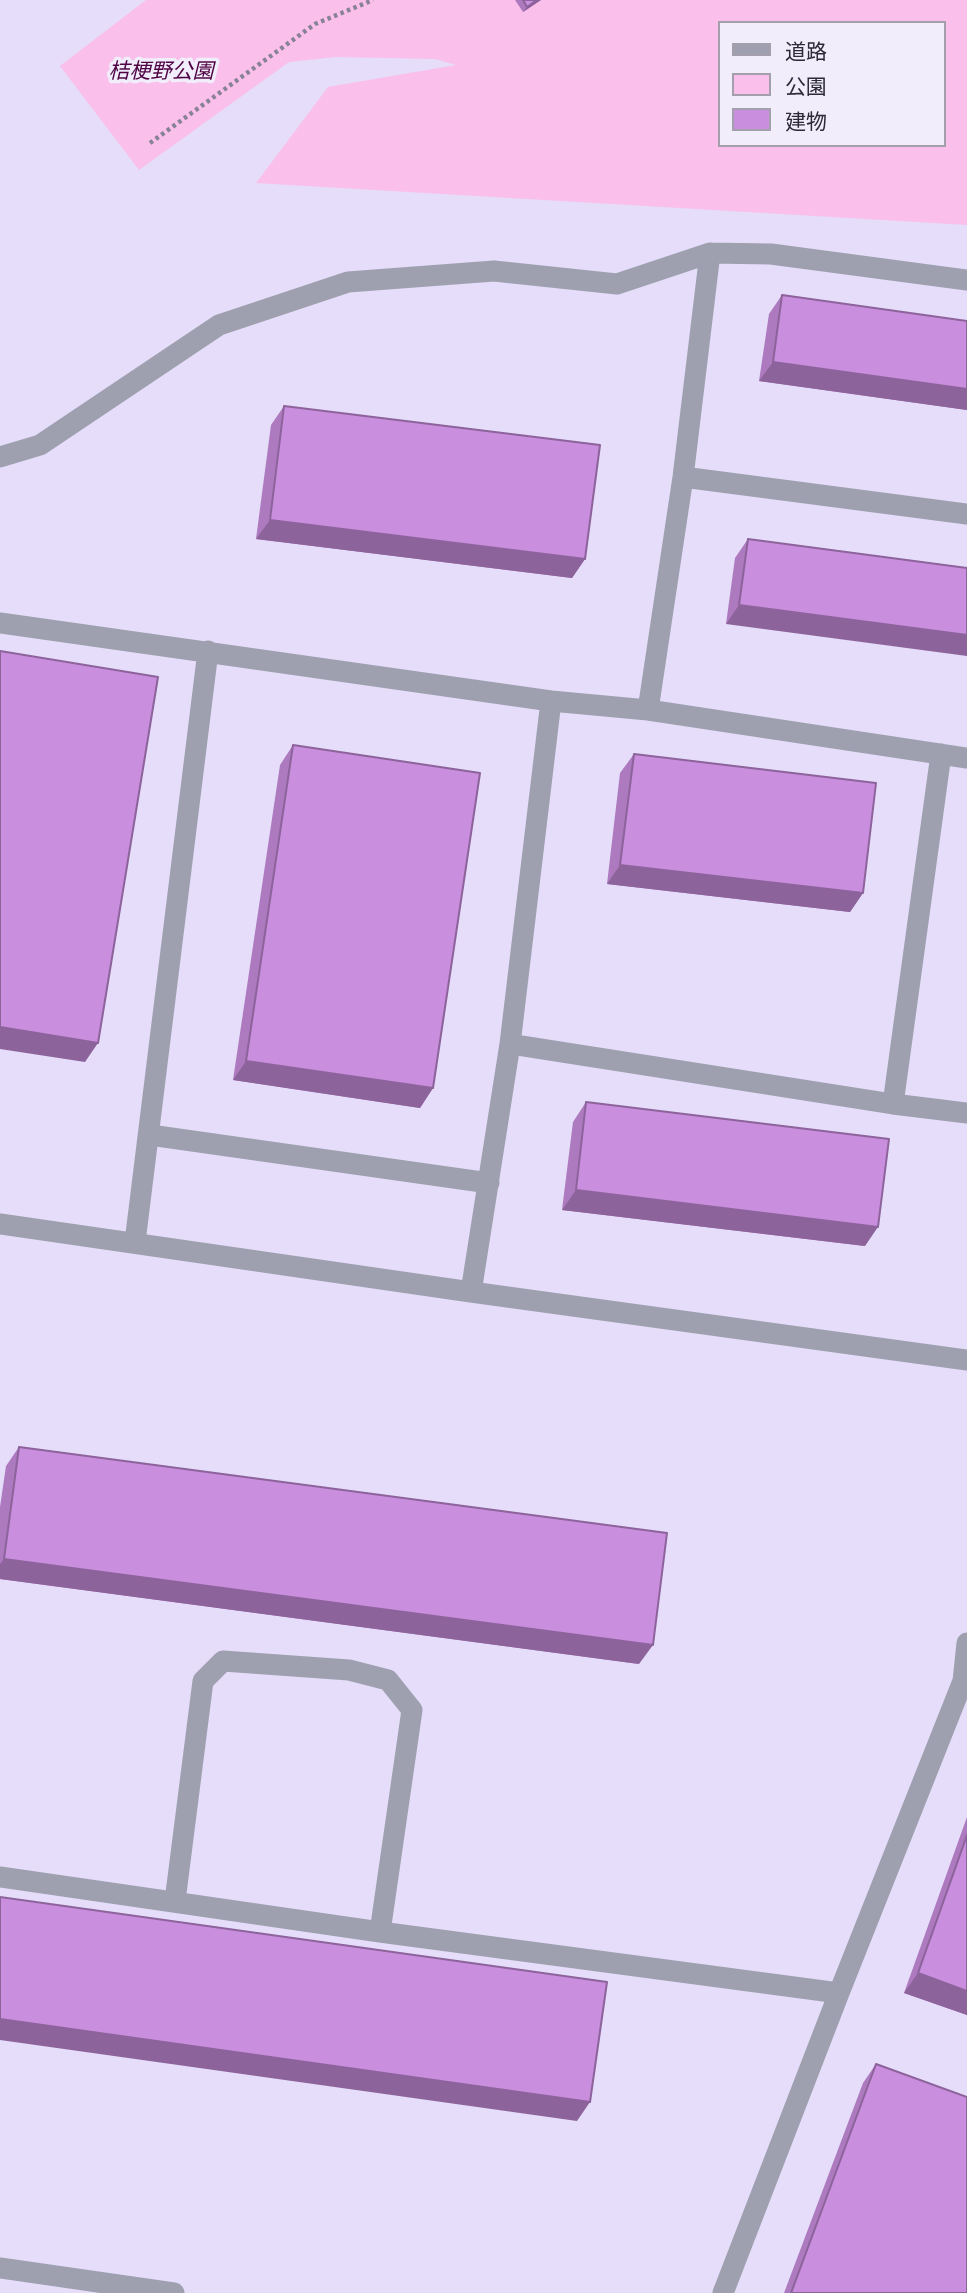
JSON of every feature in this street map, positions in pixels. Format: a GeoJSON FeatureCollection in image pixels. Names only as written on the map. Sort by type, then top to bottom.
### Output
{"type":"FeatureCollection","features":[{"type":"Feature","properties":{"kind":"lane"},"geometry":{"type":"LineString","coordinates":[[648,710],[683,477],[710,253]]}},
{"type":"Feature","properties":{"kind":"lane"},"geometry":{"type":"LineString","coordinates":[[0,457],[40,445],[219,325],[348,282],[494,271],[617,284],[710,253],[771,254],[967,279]]}},
{"type":"Feature","properties":{"kind":"lane"},"geometry":{"type":"LineString","coordinates":[[683,477],[967,514]]}},
{"type":"Feature","properties":{"kind":"lane"},"geometry":{"type":"LineString","coordinates":[[0,623],[551,701],[648,710],[967,758]]}},
{"type":"Feature","properties":{"kind":"lane"},"geometry":{"type":"LineString","coordinates":[[135,1242],[208,651]]}},
{"type":"Feature","properties":{"kind":"lane"},"geometry":{"type":"LineString","coordinates":[[471,1292],[510,1044],[551,701]]}},
{"type":"Feature","properties":{"kind":"lane"},"geometry":{"type":"LineString","coordinates":[[893,1104],[941,754]]}},
{"type":"Feature","properties":{"kind":"lane"},"geometry":{"type":"LineString","coordinates":[[510,1044],[893,1104],[967,1112]]}},
{"type":"Feature","properties":{"kind":"lane"},"geometry":{"type":"LineString","coordinates":[[150,1135],[489,1184]]}},
{"type":"Feature","properties":{"kind":"lane"},"geometry":{"type":"LineString","coordinates":[[0,1224],[967,1360]]}},
{"type":"Feature","properties":{"kind":"lane"},"geometry":{"type":"LineString","coordinates":[[723,2293],[963,1681],[967,1643]]}},
{"type":"Feature","properties":{"kind":"lane"},"geometry":{"type":"LineString","coordinates":[[175,1901],[204,1681],[223,1661],[349,1670],[388,1680],[412,1710],[380,1932]]}},
{"type":"Feature","properties":{"kind":"lane"},"geometry":{"type":"LineString","coordinates":[[0,1877],[380,1932],[839,1993]]}},
{"type":"Feature","properties":{"kind":"lane"},"geometry":{"type":"LineString","coordinates":[[0,2268],[174,2293]]}},
{"type":"Feature","properties":{"kind":"path"},"geometry":{"type":"LineString","coordinates":[[150,143],[315,24],[373,0]]}},
{"type":"Feature","properties":{"kind":"green space","name":"桔梗野公園"},"geometry":{"type":"Polygon","coordinates":[[[146,0],[967,0],[967,225],[256,183],[328,87],[456,65],[435,59],[336,57],[289,62],[139,170],[60,66],[146,0]]]}},
{"type":"Feature","properties":{"kind":"building"},"geometry":{"type":"Polygon","coordinates":[[[523,0],[537,0],[527,7],[523,0]]]}},
{"type":"Feature","properties":{"kind":"building"},"geometry":{"type":"Polygon","coordinates":[[[782,295],[967,321],[967,389],[773,362],[782,295]]]}},
{"type":"Feature","properties":{"kind":"building"},"geometry":{"type":"Polygon","coordinates":[[[284,406],[600,445],[585,559],[270,520],[284,406]]]}},
{"type":"Feature","properties":{"kind":"building"},"geometry":{"type":"Polygon","coordinates":[[[748,539],[967,568],[967,635],[739,605],[748,539]]]}},
{"type":"Feature","properties":{"kind":"building"},"geometry":{"type":"Polygon","coordinates":[[[0,651],[158,677],[98,1043],[0,1027],[0,651]]]}},
{"type":"Feature","properties":{"kind":"building"},"geometry":{"type":"Polygon","coordinates":[[[293,745],[480,773],[433,1088],[246,1061],[293,745]]]}},
{"type":"Feature","properties":{"kind":"building"},"geometry":{"type":"Polygon","coordinates":[[[634,754],[876,783],[863,893],[620,865],[634,754]]]}},
{"type":"Feature","properties":{"kind":"building"},"geometry":{"type":"Polygon","coordinates":[[[586,1102],[889,1139],[878,1227],[576,1190],[586,1102]]]}},
{"type":"Feature","properties":{"kind":"building"},"geometry":{"type":"Polygon","coordinates":[[[19,1447],[667,1533],[653,1645],[4,1559],[19,1447]]]}},
{"type":"Feature","properties":{"kind":"building"},"geometry":{"type":"Polygon","coordinates":[[[967,1835],[967,1991],[918,1973],[967,1835]]]}},
{"type":"Feature","properties":{"kind":"building"},"geometry":{"type":"Polygon","coordinates":[[[0,1897],[607,1982],[590,2102],[0,2019],[0,1897]]]}},
{"type":"Feature","properties":{"kind":"building"},"geometry":{"type":"Polygon","coordinates":[[[876,2064],[967,2097],[967,2293],[791,2293],[876,2064]]]}}]}
